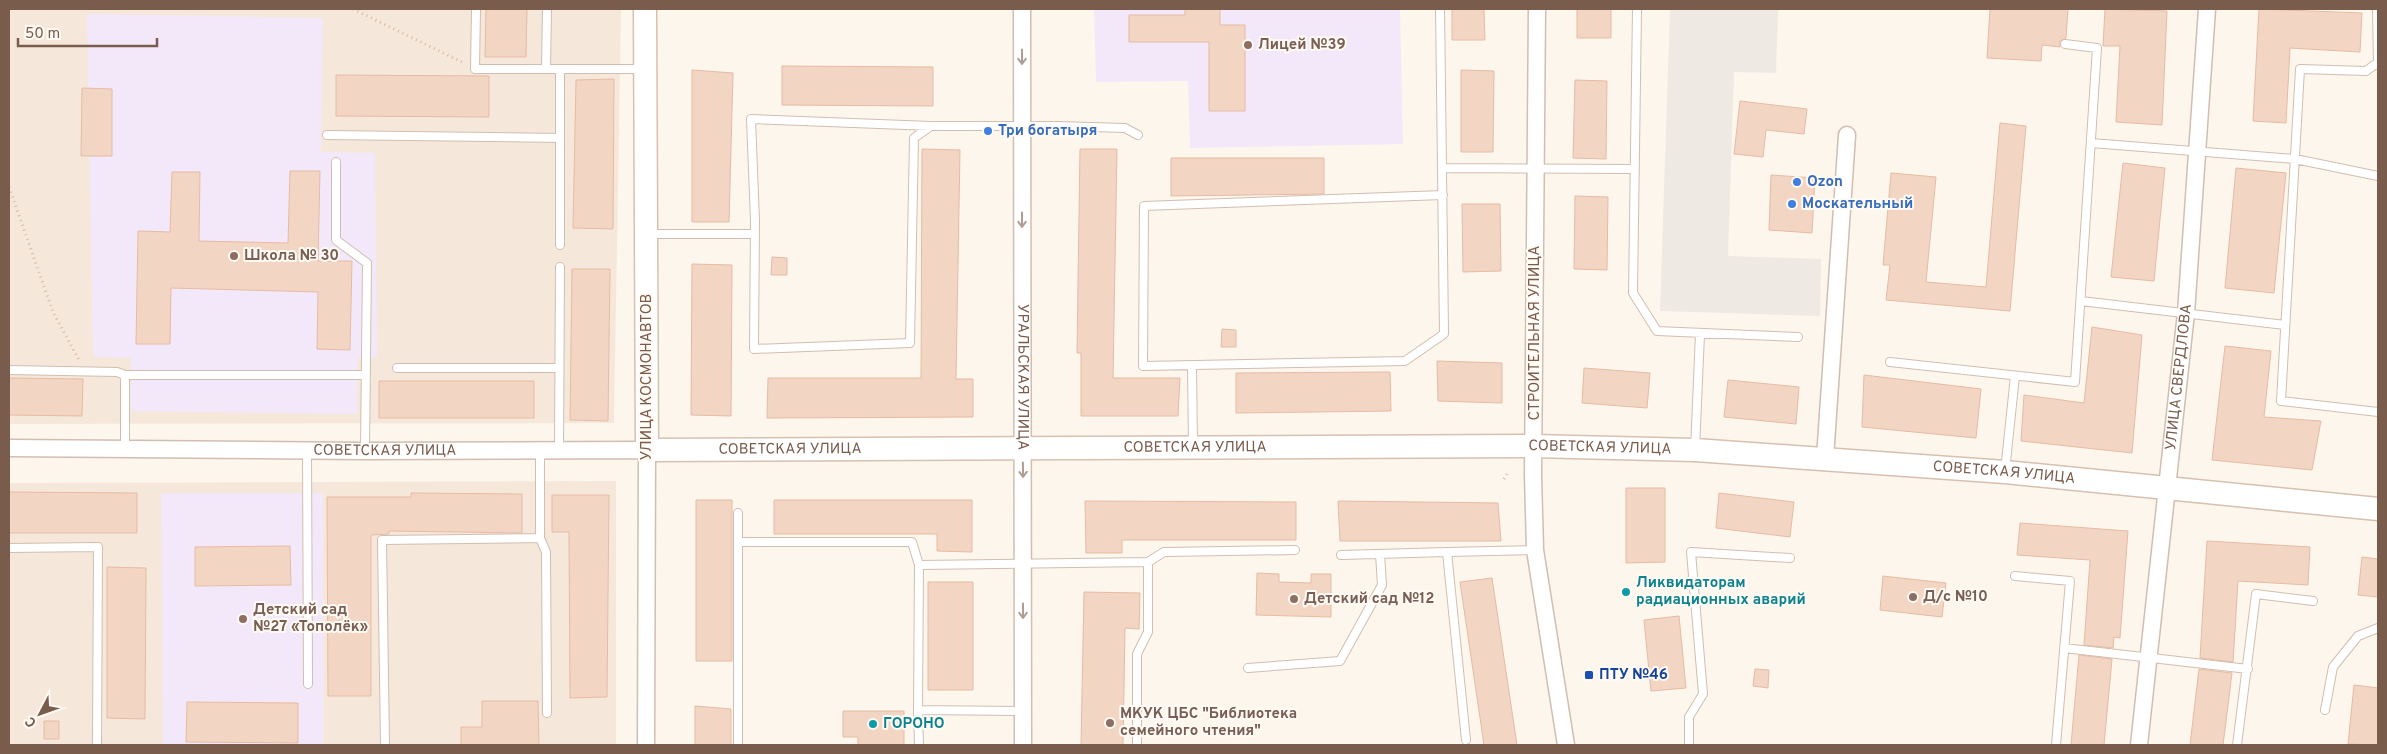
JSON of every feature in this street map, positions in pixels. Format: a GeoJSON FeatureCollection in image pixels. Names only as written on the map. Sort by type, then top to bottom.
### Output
{"type":"FeatureCollection","features":[{"type":"Feature","properties":{"kind":"street","name":"УЛИЦА КОСМОНАВТОВ"},"geometry":{"type":"LineString","coordinates":[[645,9],[646,745]]}},
{"type":"Feature","properties":{"kind":"street","name":"УРАЛЬСКАЯ УЛИЦА"},"geometry":{"type":"LineString","coordinates":[[1022,9],[1023,745]]}},
{"type":"Feature","properties":{"kind":"street","name":"СТРОИТЕЛЬНАЯ УЛИЦА"},"geometry":{"type":"LineString","coordinates":[[1537,9],[1533,446],[1535,550],[1566,745]]}},
{"type":"Feature","properties":{"kind":"street","name":"УЛИЦА СВЕРДЛОВА"},"geometry":{"type":"LineString","coordinates":[[2139,745],[2186,313],[2207,9]]}},
{"type":"Feature","properties":{"kind":"street"},"geometry":{"type":"LineString","coordinates":[[1826,458],[1847,135]]}},
{"type":"Feature","properties":{"kind":"street","name":"СОВЕТСКАЯ УЛИЦА"},"geometry":{"type":"LineString","coordinates":[[9,448],[365,452],[1533,446],[1695,450],[2005,472],[2378,510]]}},
{"type":"Feature","properties":{"kind":"lane"},"geometry":{"type":"LineString","coordinates":[[476,9],[475,69],[645,69]]}},
{"type":"Feature","properties":{"kind":"lane"},"geometry":{"type":"LineString","coordinates":[[546,68],[547,9]]}},
{"type":"Feature","properties":{"kind":"lane"},"geometry":{"type":"LineString","coordinates":[[1440,9],[1443,195],[1444,334],[1405,361],[1143,366],[1144,206],[1443,195]]}},
{"type":"Feature","properties":{"kind":"lane"},"geometry":{"type":"LineString","coordinates":[[1638,9],[1633,293],[1657,331],[1798,337]]}},
{"type":"Feature","properties":{"kind":"lane"},"geometry":{"type":"LineString","coordinates":[[2377,9],[2378,64],[2366,71],[2300,68],[2281,401],[2378,412]]}},
{"type":"Feature","properties":{"kind":"lane"},"geometry":{"type":"LineString","coordinates":[[1890,362],[2075,382],[2097,48],[2065,44]]}},
{"type":"Feature","properties":{"kind":"lane"},"geometry":{"type":"LineString","coordinates":[[560,68],[560,246]]}},
{"type":"Feature","properties":{"kind":"lane"},"geometry":{"type":"LineString","coordinates":[[931,126],[914,138],[910,343],[754,349],[754,234],[751,120],[931,126],[1125,128],[1138,135]]}},
{"type":"Feature","properties":{"kind":"lane"},"geometry":{"type":"LineString","coordinates":[[328,134],[560,138]]}},
{"type":"Feature","properties":{"kind":"lane"},"geometry":{"type":"LineString","coordinates":[[2091,143],[2295,159],[2378,176]]}},
{"type":"Feature","properties":{"kind":"lane"},"geometry":{"type":"LineString","coordinates":[[336,162],[336,240],[367,263],[365,452]]}},
{"type":"Feature","properties":{"kind":"lane"},"geometry":{"type":"LineString","coordinates":[[1442,168],[1635,169]]}},
{"type":"Feature","properties":{"kind":"lane"},"geometry":{"type":"LineString","coordinates":[[646,234],[754,234]]}},
{"type":"Feature","properties":{"kind":"lane"},"geometry":{"type":"LineString","coordinates":[[559,450],[560,267]]}},
{"type":"Feature","properties":{"kind":"lane"},"geometry":{"type":"LineString","coordinates":[[2081,301],[2285,325]]}},
{"type":"Feature","properties":{"kind":"lane"},"geometry":{"type":"LineString","coordinates":[[1695,450],[1700,334]]}},
{"type":"Feature","properties":{"kind":"lane"},"geometry":{"type":"LineString","coordinates":[[1192,366],[1192,447]]}},
{"type":"Feature","properties":{"kind":"lane"},"geometry":{"type":"LineString","coordinates":[[397,368],[559,368]]}},
{"type":"Feature","properties":{"kind":"lane"},"geometry":{"type":"LineString","coordinates":[[9,370],[117,372],[125,375],[366,375]]}},
{"type":"Feature","properties":{"kind":"lane"},"geometry":{"type":"LineString","coordinates":[[125,375],[125,449]]}},
{"type":"Feature","properties":{"kind":"lane"},"geometry":{"type":"LineString","coordinates":[[2005,472],[2015,376]]}},
{"type":"Feature","properties":{"kind":"lane"},"geometry":{"type":"LineString","coordinates":[[540,450],[540,538],[546,552],[548,713]]}},
{"type":"Feature","properties":{"kind":"lane"},"geometry":{"type":"LineString","coordinates":[[307,451],[308,684]]}},
{"type":"Feature","properties":{"kind":"lane"},"geometry":{"type":"LineString","coordinates":[[738,513],[738,745]]}},
{"type":"Feature","properties":{"kind":"lane"},"geometry":{"type":"LineString","coordinates":[[385,745],[382,540],[540,538]]}},
{"type":"Feature","properties":{"kind":"lane"},"geometry":{"type":"LineString","coordinates":[[738,542],[912,542],[919,565],[919,745]]}},
{"type":"Feature","properties":{"kind":"lane"},"geometry":{"type":"LineString","coordinates":[[9,548],[98,547],[97,745]]}},
{"type":"Feature","properties":{"kind":"lane"},"geometry":{"type":"LineString","coordinates":[[919,565],[1024,562],[1148,562],[1164,552],[1295,550]]}},
{"type":"Feature","properties":{"kind":"lane"},"geometry":{"type":"LineString","coordinates":[[1340,555],[1535,550]]}},
{"type":"Feature","properties":{"kind":"lane"},"geometry":{"type":"LineString","coordinates":[[1447,552],[1466,740]]}},
{"type":"Feature","properties":{"kind":"lane"},"geometry":{"type":"LineString","coordinates":[[1689,745],[1689,717],[1703,694],[1691,552],[1790,558]]}},
{"type":"Feature","properties":{"kind":"lane"},"geometry":{"type":"LineString","coordinates":[[1248,668],[1340,661],[1382,585],[1380,554]]}},
{"type":"Feature","properties":{"kind":"lane"},"geometry":{"type":"LineString","coordinates":[[1137,745],[1136,654],[1148,632],[1148,562]]}},
{"type":"Feature","properties":{"kind":"lane"},"geometry":{"type":"LineString","coordinates":[[2015,576],[2070,581],[2056,745]]}},
{"type":"Feature","properties":{"kind":"lane"},"geometry":{"type":"LineString","coordinates":[[2237,745],[2256,594],[2313,601]]}},
{"type":"Feature","properties":{"kind":"lane"},"geometry":{"type":"LineString","coordinates":[[2325,710],[2333,667],[2358,636],[2378,628]]}},
{"type":"Feature","properties":{"kind":"lane"},"geometry":{"type":"LineString","coordinates":[[2064,648],[2248,668]]}},
{"type":"Feature","properties":{"kind":"lane"},"geometry":{"type":"LineString","coordinates":[[918,710],[1023,711]]}},
{"type":"Feature","properties":{"kind":"path"},"geometry":{"type":"LineString","coordinates":[[353,9],[475,69]]}},
{"type":"Feature","properties":{"kind":"path"},"geometry":{"type":"LineString","coordinates":[[9,187],[53,312],[86,371]]}},
{"type":"Feature","properties":{"kind":"path"},"geometry":{"type":"LineString","coordinates":[[1504,479],[1507,474]]}},
{"type":"Feature","properties":{"kind":"shaded area"},"geometry":{"type":"Polygon","coordinates":[[[9,9],[621,9],[614,423],[9,424],[9,9]]]}},
{"type":"Feature","properties":{"kind":"shaded area","name":"Лицей №39"},"geometry":{"type":"Polygon","coordinates":[[[1094,9],[1400,9],[1403,144],[1190,148],[1188,81],[1096,82],[1094,9]]]}},
{"type":"Feature","properties":{"kind":"shaded area"},"geometry":{"type":"Polygon","coordinates":[[[1670,9],[1778,9],[1776,73],[1734,72],[1728,256],[1821,259],[1820,316],[1660,311],[1670,9]]]}},
{"type":"Feature","properties":{"kind":"shaded area","name":"Школа № 30"},"geometry":{"type":"Polygon","coordinates":[[[87,14],[323,18],[321,152],[375,153],[377,358],[358,358],[357,414],[131,411],[131,358],[93,357],[87,14]]]}},
{"type":"Feature","properties":{"kind":"shaded area"},"geometry":{"type":"Polygon","coordinates":[[[616,481],[616,745],[9,745],[9,483],[616,481]]]}},
{"type":"Feature","properties":{"kind":"shaded area","name":"Детский сад №27 «Тополёк»"},"geometry":{"type":"Polygon","coordinates":[[[161,493],[323,493],[324,745],[163,745],[161,493]]]}},
{"type":"Feature","properties":{"kind":"building"},"geometry":{"type":"Polygon","coordinates":[[[486,9],[527,9],[526,57],[485,57],[486,9]]]}},
{"type":"Feature","properties":{"kind":"building"},"geometry":{"type":"Polygon","coordinates":[[[1185,9],[1220,9],[1220,25],[1245,25],[1245,111],[1209,111],[1209,42],[1129,42],[1129,15],[1185,15],[1185,9]]]}},
{"type":"Feature","properties":{"kind":"building"},"geometry":{"type":"Polygon","coordinates":[[[1452,9],[1484,9],[1485,40],[1452,40],[1452,9]]]}},
{"type":"Feature","properties":{"kind":"building"},"geometry":{"type":"Polygon","coordinates":[[[1577,9],[1611,9],[1611,38],[1577,38],[1577,9]]]}},
{"type":"Feature","properties":{"kind":"building"},"geometry":{"type":"Polygon","coordinates":[[[1990,9],[2068,9],[2066,38],[2060,41],[2060,47],[2042,45],[2041,61],[1987,58],[1990,9]]]}},
{"type":"Feature","properties":{"kind":"building"},"geometry":{"type":"Polygon","coordinates":[[[2105,9],[2167,11],[2162,125],[2116,122],[2120,46],[2103,46],[2105,9]]]}},
{"type":"Feature","properties":{"kind":"building"},"geometry":{"type":"Polygon","coordinates":[[[2259,9],[2362,13],[2360,52],[2290,48],[2286,123],[2253,121],[2259,9]]]}},
{"type":"Feature","properties":{"kind":"building"},"geometry":{"type":"Polygon","coordinates":[[[782,66],[933,67],[933,106],[782,105],[782,66]]]}},
{"type":"Feature","properties":{"kind":"building"},"geometry":{"type":"Polygon","coordinates":[[[692,70],[733,73],[729,222],[692,222],[692,70]]]}},
{"type":"Feature","properties":{"kind":"building"},"geometry":{"type":"Polygon","coordinates":[[[1461,70],[1494,71],[1493,152],[1461,152],[1461,70]]]}},
{"type":"Feature","properties":{"kind":"building"},"geometry":{"type":"Polygon","coordinates":[[[336,75],[489,76],[489,117],[336,116],[336,75]]]}},
{"type":"Feature","properties":{"kind":"building"},"geometry":{"type":"Polygon","coordinates":[[[614,79],[613,229],[573,228],[576,80],[614,79]]]}},
{"type":"Feature","properties":{"kind":"building"},"geometry":{"type":"Polygon","coordinates":[[[1575,80],[1607,81],[1606,159],[1573,158],[1575,80]]]}},
{"type":"Feature","properties":{"kind":"building"},"geometry":{"type":"Polygon","coordinates":[[[82,88],[112,89],[112,156],[81,156],[82,88]]]}},
{"type":"Feature","properties":{"kind":"building"},"geometry":{"type":"Polygon","coordinates":[[[1740,101],[1807,109],[1804,134],[1766,130],[1763,157],[1734,154],[1740,101]]]}},
{"type":"Feature","properties":{"kind":"building"},"geometry":{"type":"Polygon","coordinates":[[[2000,123],[2026,126],[2010,311],[1886,300],[1890,265],[1883,265],[1891,173],[1936,177],[1926,282],[1986,287],[2000,123]]]}},
{"type":"Feature","properties":{"kind":"building"},"geometry":{"type":"Polygon","coordinates":[[[922,149],[960,150],[956,379],[973,379],[973,417],[767,418],[768,378],[921,378],[922,149]]]}},
{"type":"Feature","properties":{"kind":"building"},"geometry":{"type":"Polygon","coordinates":[[[1080,149],[1117,149],[1113,378],[1180,378],[1178,416],[1081,416],[1081,353],[1077,353],[1080,149]]]}},
{"type":"Feature","properties":{"kind":"building"},"geometry":{"type":"Polygon","coordinates":[[[1171,158],[1324,158],[1324,194],[1171,196],[1171,158]]]}},
{"type":"Feature","properties":{"kind":"building"},"geometry":{"type":"Polygon","coordinates":[[[2123,163],[2165,168],[2154,281],[2111,277],[2123,163]]]}},
{"type":"Feature","properties":{"kind":"building"},"geometry":{"type":"Polygon","coordinates":[[[2236,168],[2286,173],[2274,293],[2225,288],[2236,168]]]}},
{"type":"Feature","properties":{"kind":"building"},"geometry":{"type":"Polygon","coordinates":[[[290,171],[320,171],[318,261],[352,261],[350,350],[317,349],[318,292],[171,288],[170,344],[136,344],[138,231],[170,232],[172,172],[200,172],[199,241],[288,243],[290,171]]]}},
{"type":"Feature","properties":{"kind":"building","name":"Москательный"},"geometry":{"type":"Polygon","coordinates":[[[1771,175],[1815,178],[1812,233],[1769,230],[1771,175]]]}},
{"type":"Feature","properties":{"kind":"building"},"geometry":{"type":"Polygon","coordinates":[[[1575,196],[1608,197],[1607,270],[1574,269],[1575,196]]]}},
{"type":"Feature","properties":{"kind":"building"},"geometry":{"type":"Polygon","coordinates":[[[1462,204],[1500,204],[1501,271],[1463,272],[1462,204]]]}},
{"type":"Feature","properties":{"kind":"building"},"geometry":{"type":"Polygon","coordinates":[[[772,257],[787,258],[787,275],[771,275],[772,257]]]}},
{"type":"Feature","properties":{"kind":"building"},"geometry":{"type":"Polygon","coordinates":[[[692,264],[732,265],[731,416],[691,415],[692,264]]]}},
{"type":"Feature","properties":{"kind":"building"},"geometry":{"type":"Polygon","coordinates":[[[572,269],[610,269],[608,421],[570,420],[572,269]]]}},
{"type":"Feature","properties":{"kind":"building"},"geometry":{"type":"Polygon","coordinates":[[[2092,327],[2142,335],[2132,453],[2021,441],[2024,395],[2084,403],[2092,327]]]}},
{"type":"Feature","properties":{"kind":"building"},"geometry":{"type":"Polygon","coordinates":[[[1222,329],[1236,330],[1236,347],[1221,347],[1222,329]]]}},
{"type":"Feature","properties":{"kind":"building"},"geometry":{"type":"Polygon","coordinates":[[[2225,346],[2271,351],[2264,417],[2321,421],[2312,470],[2212,460],[2225,346]]]}},
{"type":"Feature","properties":{"kind":"building"},"geometry":{"type":"Polygon","coordinates":[[[1437,361],[1502,363],[1502,403],[1438,401],[1437,361]]]}},
{"type":"Feature","properties":{"kind":"building"},"geometry":{"type":"Polygon","coordinates":[[[1584,368],[1650,373],[1647,408],[1582,403],[1584,368]]]}},
{"type":"Feature","properties":{"kind":"building"},"geometry":{"type":"Polygon","coordinates":[[[1390,372],[1391,411],[1236,413],[1236,373],[1390,372]]]}},
{"type":"Feature","properties":{"kind":"building"},"geometry":{"type":"Polygon","coordinates":[[[1864,375],[1981,389],[1976,438],[1862,427],[1864,375]]]}},
{"type":"Feature","properties":{"kind":"building"},"geometry":{"type":"Polygon","coordinates":[[[9,378],[83,379],[82,416],[9,415],[9,378]]]}},
{"type":"Feature","properties":{"kind":"building"},"geometry":{"type":"Polygon","coordinates":[[[1728,380],[1799,387],[1796,424],[1724,417],[1728,380]]]}},
{"type":"Feature","properties":{"kind":"building"},"geometry":{"type":"Polygon","coordinates":[[[379,381],[534,381],[534,418],[379,418],[379,381]]]}},
{"type":"Feature","properties":{"kind":"building"},"geometry":{"type":"Polygon","coordinates":[[[1626,488],[1665,488],[1665,562],[1626,563],[1626,488]]]}},
{"type":"Feature","properties":{"kind":"building"},"geometry":{"type":"Polygon","coordinates":[[[9,492],[137,493],[137,533],[9,533],[9,492]]]}},
{"type":"Feature","properties":{"kind":"building"},"geometry":{"type":"Polygon","coordinates":[[[411,493],[522,494],[522,533],[389,531],[389,534],[371,535],[371,696],[328,696],[327,497],[411,497],[411,493]]]}},
{"type":"Feature","properties":{"kind":"building"},"geometry":{"type":"Polygon","coordinates":[[[1719,493],[1794,502],[1790,537],[1716,528],[1719,493]]]}},
{"type":"Feature","properties":{"kind":"building"},"geometry":{"type":"Polygon","coordinates":[[[552,495],[609,495],[607,697],[570,698],[569,532],[552,532],[552,495]]]}},
{"type":"Feature","properties":{"kind":"building"},"geometry":{"type":"Polygon","coordinates":[[[696,500],[732,500],[732,661],[696,661],[696,500]]]}},
{"type":"Feature","properties":{"kind":"building"},"geometry":{"type":"Polygon","coordinates":[[[774,500],[972,500],[972,552],[937,551],[937,534],[774,534],[774,500]]]}},
{"type":"Feature","properties":{"kind":"building"},"geometry":{"type":"Polygon","coordinates":[[[1085,501],[1296,502],[1296,540],[1122,540],[1122,553],[1086,553],[1085,501]]]}},
{"type":"Feature","properties":{"kind":"building"},"geometry":{"type":"Polygon","coordinates":[[[1338,501],[1498,503],[1501,541],[1340,541],[1338,501]]]}},
{"type":"Feature","properties":{"kind":"building"},"geometry":{"type":"Polygon","coordinates":[[[2020,523],[2128,531],[2120,638],[2114,637],[2113,648],[2084,645],[2090,560],[2017,555],[2020,523]]]}},
{"type":"Feature","properties":{"kind":"building"},"geometry":{"type":"Polygon","coordinates":[[[2207,541],[2310,547],[2308,585],[2238,581],[2233,662],[2200,658],[2207,541]]]}},
{"type":"Feature","properties":{"kind":"building"},"geometry":{"type":"Polygon","coordinates":[[[290,546],[291,585],[195,586],[195,547],[290,546]]]}},
{"type":"Feature","properties":{"kind":"building"},"geometry":{"type":"Polygon","coordinates":[[[2362,557],[2378,559],[2378,597],[2358,595],[2362,557]]]}},
{"type":"Feature","properties":{"kind":"building"},"geometry":{"type":"Polygon","coordinates":[[[107,567],[146,568],[145,719],[107,718],[107,567]]]}},
{"type":"Feature","properties":{"kind":"building","name":"Детский сад №12"},"geometry":{"type":"Polygon","coordinates":[[[1257,573],[1279,574],[1279,582],[1311,583],[1311,574],[1331,574],[1331,617],[1256,615],[1257,573]]]}},
{"type":"Feature","properties":{"kind":"building","name":"Д/с №10"},"geometry":{"type":"Polygon","coordinates":[[[1883,576],[1946,583],[1942,617],[1880,610],[1883,576]]]}},
{"type":"Feature","properties":{"kind":"building"},"geometry":{"type":"Polygon","coordinates":[[[1492,578],[1517,745],[1484,745],[1460,582],[1492,578]]]}},
{"type":"Feature","properties":{"kind":"building"},"geometry":{"type":"Polygon","coordinates":[[[928,582],[973,582],[973,690],[928,690],[928,582]]]}},
{"type":"Feature","properties":{"kind":"building"},"geometry":{"type":"Polygon","coordinates":[[[1084,592],[1140,593],[1139,629],[1125,628],[1123,745],[1081,745],[1084,592]]]}},
{"type":"Feature","properties":{"kind":"building"},"geometry":{"type":"Polygon","coordinates":[[[1679,616],[1686,688],[1651,691],[1644,620],[1679,616]]]}},
{"type":"Feature","properties":{"kind":"building"},"geometry":{"type":"Polygon","coordinates":[[[2079,655],[2112,659],[2104,745],[2071,745],[2079,655]]]}},
{"type":"Feature","properties":{"kind":"building"},"geometry":{"type":"Polygon","coordinates":[[[1755,669],[1769,670],[1768,688],[1753,686],[1755,669]]]}},
{"type":"Feature","properties":{"kind":"building"},"geometry":{"type":"Polygon","coordinates":[[[2199,669],[2232,673],[2223,745],[2190,745],[2199,669]]]}},
{"type":"Feature","properties":{"kind":"building"},"geometry":{"type":"Polygon","coordinates":[[[2354,685],[2378,688],[2378,745],[2348,744],[2354,685]]]}},
{"type":"Feature","properties":{"kind":"building"},"geometry":{"type":"Polygon","coordinates":[[[482,701],[538,701],[539,745],[461,745],[461,727],[482,727],[482,701]]]}},
{"type":"Feature","properties":{"kind":"building"},"geometry":{"type":"Polygon","coordinates":[[[187,702],[298,703],[298,743],[186,742],[187,702]]]}},
{"type":"Feature","properties":{"kind":"building"},"geometry":{"type":"Polygon","coordinates":[[[695,706],[731,709],[731,745],[695,745],[695,706]]]}},
{"type":"Feature","properties":{"kind":"building","name":"ГОРОНО"},"geometry":{"type":"Polygon","coordinates":[[[843,711],[904,711],[904,745],[858,745],[858,737],[843,737],[843,711]]]}},
{"type":"Feature","properties":{"kind":"building"},"geometry":{"type":"Polygon","coordinates":[[[44,721],[59,721],[59,739],[44,739],[44,721]]]}},
{"type":"Feature","properties":{"kind":"place","name":"Лицей №39"},"geometry":{"type":"Point","coordinates":[1248,45]}},
{"type":"Feature","properties":{"kind":"place","name":"Три богатыря"},"geometry":{"type":"Point","coordinates":[988,131]}},
{"type":"Feature","properties":{"kind":"place","name":"Ozon"},"geometry":{"type":"Point","coordinates":[1797,182]}},
{"type":"Feature","properties":{"kind":"place","name":"Москательный"},"geometry":{"type":"Point","coordinates":[1792,204]}},
{"type":"Feature","properties":{"kind":"place","name":"Школа № 30"},"geometry":{"type":"Point","coordinates":[234,256]}},
{"type":"Feature","properties":{"kind":"place","name":"Ликвидаторам радиационных аварий"},"geometry":{"type":"Point","coordinates":[1626,592]}},
{"type":"Feature","properties":{"kind":"place","name":"Д/с №10"},"geometry":{"type":"Point","coordinates":[1913,597]}},
{"type":"Feature","properties":{"kind":"place","name":"Детский сад №12"},"geometry":{"type":"Point","coordinates":[1294,599]}},
{"type":"Feature","properties":{"kind":"place","name":"Детский сад №27 «Тополёк»"},"geometry":{"type":"Point","coordinates":[243,619]}},
{"type":"Feature","properties":{"kind":"place","name":"ПТУ №46"},"geometry":{"type":"Point","coordinates":[1589,675]}},
{"type":"Feature","properties":{"kind":"place","name":"МКУК ЦБС \"Библиотека семейного чтения\""},"geometry":{"type":"Point","coordinates":[1110,723]}},
{"type":"Feature","properties":{"kind":"place","name":"ГОРОНО"},"geometry":{"type":"Point","coordinates":[873,724]}}]}
